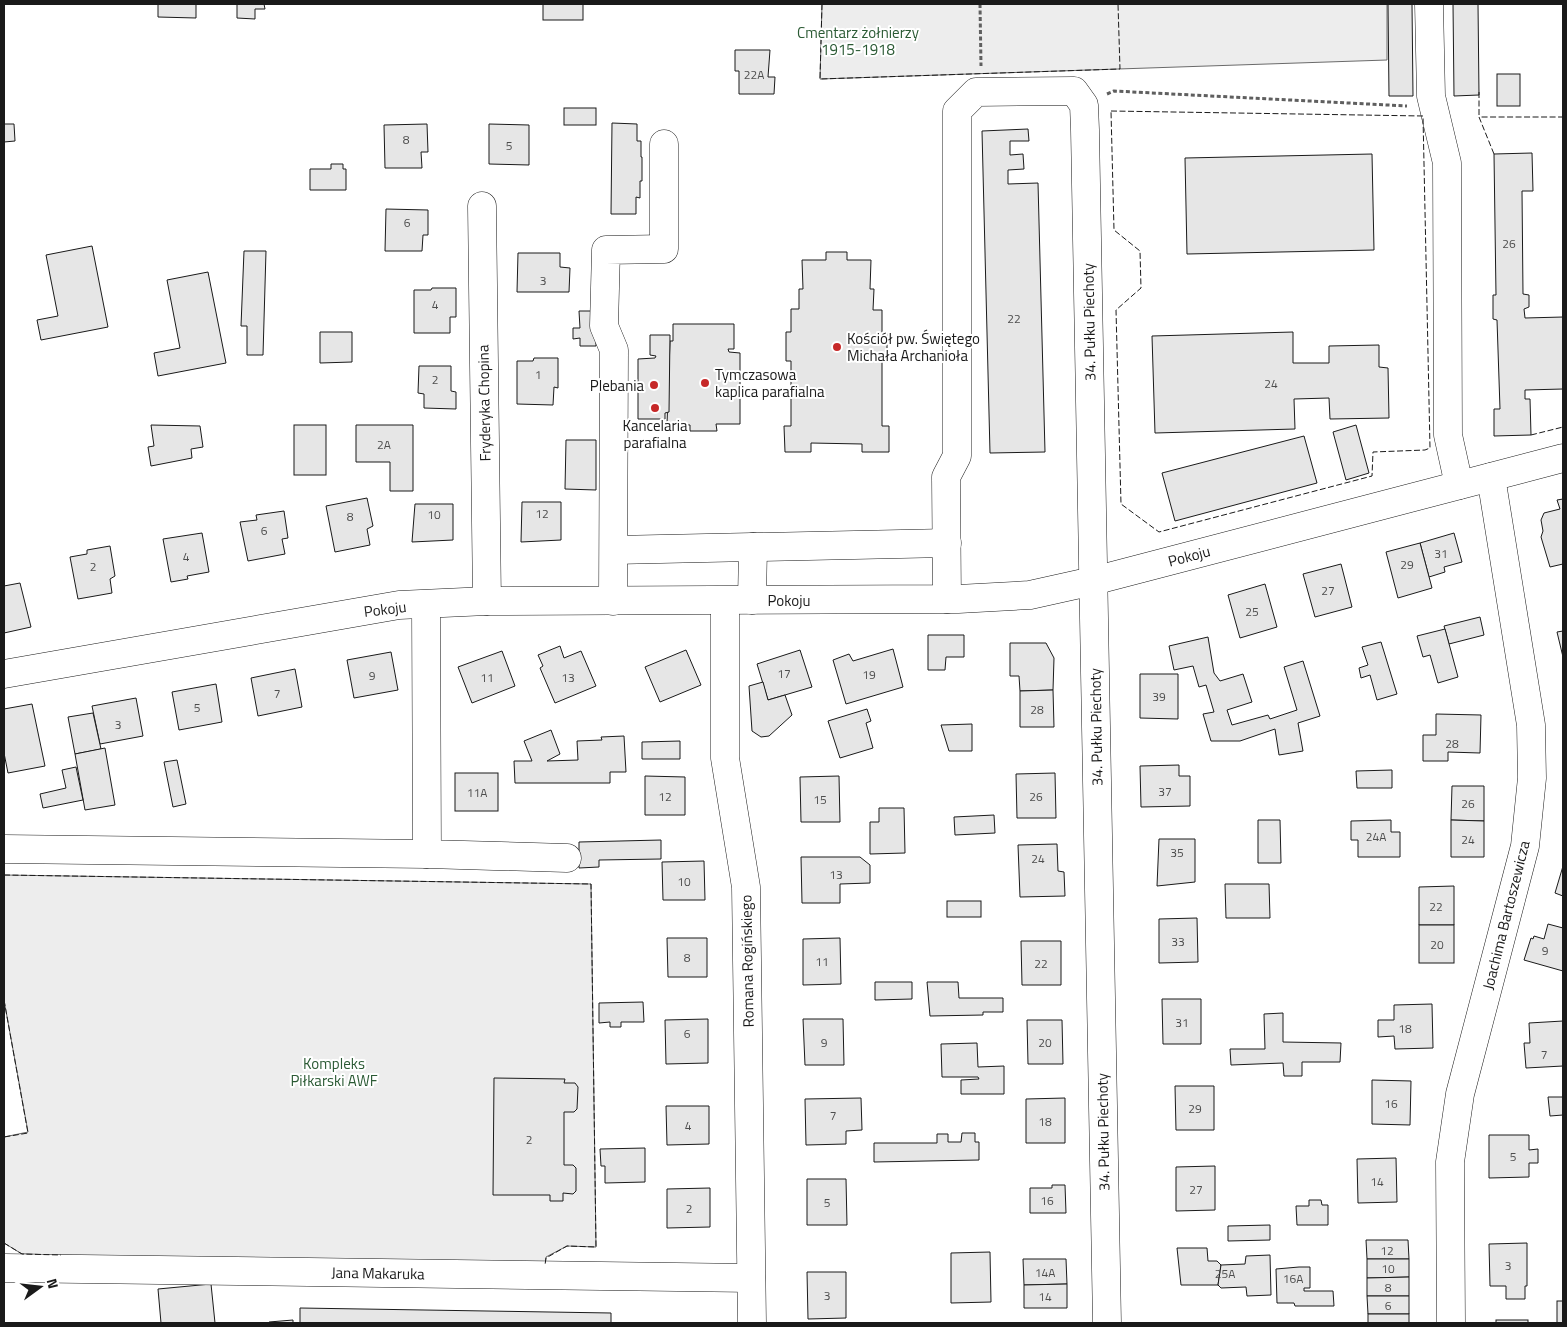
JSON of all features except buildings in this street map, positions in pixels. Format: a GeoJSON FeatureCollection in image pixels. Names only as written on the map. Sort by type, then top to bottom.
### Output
{"type":"FeatureCollection","features":[{"type":"Feature","properties":{"kind":"street"},"geometry":{"type":"LineString","coordinates":[[1429,4],[1431,96],[1447,162],[1448,435],[1459,485]]}},
{"type":"Feature","properties":{"kind":"street"},"geometry":{"type":"LineString","coordinates":[[947,599],[946,477],[958,456],[957,111],[976,92],[1074,91],[1084,118]]}},
{"type":"Feature","properties":{"kind":"street","name":"34. Pułku Piechoty"},"geometry":{"type":"LineString","coordinates":[[1084,118],[1107,1323]]}},
{"type":"Feature","properties":{"kind":"street"},"geometry":{"type":"LineString","coordinates":[[613,601],[614,350],[604,326],[606,250],[664,249],[664,144]]}},
{"type":"Feature","properties":{"kind":"street","name":"Fryderyka Chopina"},"geometry":{"type":"LineString","coordinates":[[482,206],[487,601]]}},
{"type":"Feature","properties":{"kind":"street","name":"Pokoju"},"geometry":{"type":"LineString","coordinates":[[4,674],[399,605],[487,601],[947,599],[1030,595],[1094,581],[1563,458]]}},
{"type":"Feature","properties":{"kind":"street","name":"Joachima Bartoszewicza"},"geometry":{"type":"LineString","coordinates":[[1451,1323],[1450,1162],[1458,1104],[1525,846],[1532,778],[1532,725],[1491,477]]}},
{"type":"Feature","properties":{"kind":"street"},"geometry":{"type":"LineString","coordinates":[[614,550],[947,543]]}},
{"type":"Feature","properties":{"kind":"street"},"geometry":{"type":"LineString","coordinates":[[752,600],[753,547]]}},
{"type":"Feature","properties":{"kind":"street","name":"Romana Rogińskiego"},"geometry":{"type":"LineString","coordinates":[[725,601],[725,758],[746,887],[752,1323]]}},
{"type":"Feature","properties":{"kind":"street"},"geometry":{"type":"LineString","coordinates":[[426,605],[426,854]]}},
{"type":"Feature","properties":{"kind":"street"},"geometry":{"type":"LineString","coordinates":[[4,849],[426,854],[568,858]]}},
{"type":"Feature","properties":{"kind":"street","name":"Jana Makaruka"},"geometry":{"type":"LineString","coordinates":[[4,1268],[751,1278]]}},
{"type":"Feature","properties":{"kind":"path"},"geometry":{"type":"LineString","coordinates":[[980,4],[982,92]]}},
{"type":"Feature","properties":{"kind":"path"},"geometry":{"type":"LineString","coordinates":[[1084,118],[1114,91],[1434,107]]}},
{"type":"Feature","properties":{"kind":"shaded area","name":"Cmentarz żołnierzy 1915-1918"},"geometry":{"type":"Polygon","coordinates":[[[822,4],[1387,4],[1387,60],[820,79],[822,4]]]}},
{"type":"Feature","properties":{"kind":"shaded area","name":"Kompleks Piłkarski AWF"},"geometry":{"type":"Polygon","coordinates":[[[4,875],[591,884],[596,1247],[567,1246],[546,1257],[545,1265],[329,1263],[22,1254],[4,1243],[4,1137],[28,1132],[4,1000],[4,875]]]}},
{"type":"Feature","properties":{"kind":"fence"},"geometry":{"type":"LineString","coordinates":[[822,4],[820,79],[1120,69],[1118,4]]}},
{"type":"Feature","properties":{"kind":"fence"},"geometry":{"type":"LineString","coordinates":[[1479,92],[1479,117]]}},
{"type":"Feature","properties":{"kind":"fence"},"geometry":{"type":"LineString","coordinates":[[1111,111],[1423,116],[1430,448],[1425,450],[1373,452],[1372,476],[1159,532],[1121,504],[1116,310],[1141,288],[1140,251],[1114,230],[1111,111]]}},
{"type":"Feature","properties":{"kind":"fence"},"geometry":{"type":"LineString","coordinates":[[1494,154],[1479,117],[1563,117]]}},
{"type":"Feature","properties":{"kind":"fence"},"geometry":{"type":"LineString","coordinates":[[1531,435],[1563,427]]}},
{"type":"Feature","properties":{"kind":"fence"},"geometry":{"type":"LineString","coordinates":[[4,875],[591,884],[596,1247],[567,1246],[546,1258],[545,1265]]}},
{"type":"Feature","properties":{"kind":"fence"},"geometry":{"type":"LineString","coordinates":[[4,1000],[28,1133],[4,1137]]}},
{"type":"Feature","properties":{"kind":"fence"},"geometry":{"type":"LineString","coordinates":[[4,1243],[22,1254],[61,1255]]}},
{"type":"Feature","properties":{"kind":"place","name":"Kościół pw. Świętego Michała Archanioła"},"geometry":{"type":"Point","coordinates":[837,347]}},
{"type":"Feature","properties":{"kind":"place","name":"Tymczasowa kaplica parafialna"},"geometry":{"type":"Point","coordinates":[705,383]}},
{"type":"Feature","properties":{"kind":"place","name":"Plebania"},"geometry":{"type":"Point","coordinates":[654,385]}},
{"type":"Feature","properties":{"kind":"place","name":"Kancelaria parafialna"},"geometry":{"type":"Point","coordinates":[655,408]}}]}
